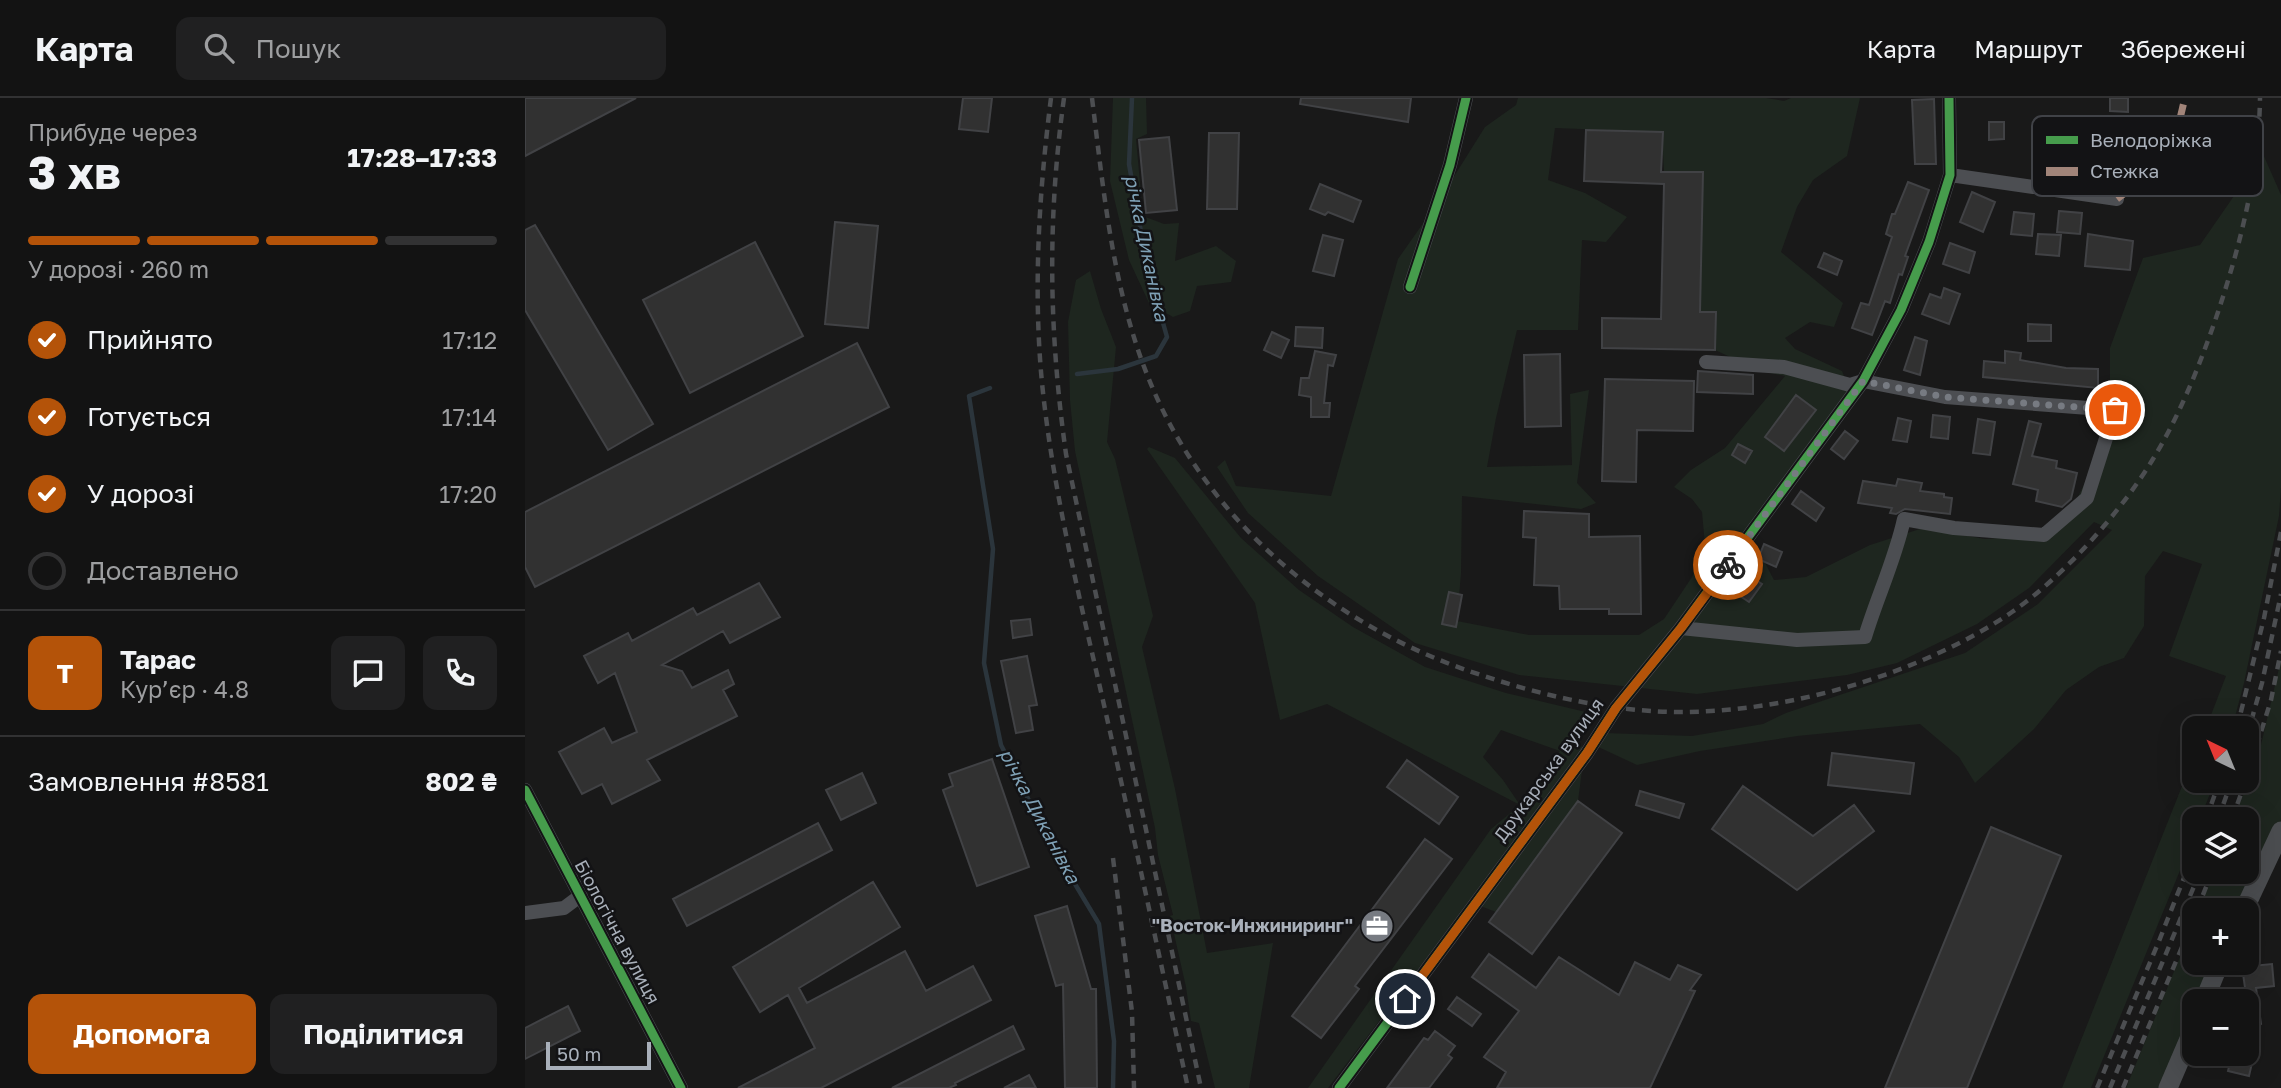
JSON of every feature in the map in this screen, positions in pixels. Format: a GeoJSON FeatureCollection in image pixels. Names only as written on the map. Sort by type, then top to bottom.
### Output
{"type":"FeatureCollection","features":[{"type":"Feature","properties":{"kind":"main road"},"geometry":{"type":"LineString","coordinates":[[2250,898],[2281,831]]}},
{"type":"Feature","properties":{"kind":"main road"},"geometry":{"type":"LineString","coordinates":[[2168,1088],[2182,1055]]}},
{"type":"Feature","properties":{"kind":"street"},"geometry":{"type":"LineString","coordinates":[[1410,287],[1450,165],[1466,98]]}},
{"type":"Feature","properties":{"kind":"street","name":"Друкарська вулиця"},"geometry":{"type":"LineString","coordinates":[[1339,1088],[1587,753],[1616,708],[1681,628],[1863,381],[1901,310],[1929,242],[1950,175],[1949,98]]}},
{"type":"Feature","properties":{"kind":"street"},"geometry":{"type":"LineString","coordinates":[[1950,175],[2032,187]]}},
{"type":"Feature","properties":{"kind":"street"},"geometry":{"type":"LineString","coordinates":[[2096,196],[2117,199]]}},
{"type":"Feature","properties":{"kind":"street"},"geometry":{"type":"LineString","coordinates":[[1681,628],[1797,640],[1865,637],[1876,600],[1899,545],[1904,519],[1954,528],[2044,536],[2087,498],[2115,410],[1945,397],[1863,381],[1850,384],[1784,367],[1706,362]]}},
{"type":"Feature","properties":{"kind":"street","name":"Біологічна вулиця"},"geometry":{"type":"LineString","coordinates":[[525,790],[681,1088]]}},
{"type":"Feature","properties":{"kind":"street"},"geometry":{"type":"LineString","coordinates":[[525,913],[563,908],[580,897]]}},
{"type":"Feature","properties":{"kind":"shaded area"},"geometry":{"type":"Polygon","coordinates":[[[1113,98],[1146,98],[1147,134],[1136,139],[1143,216],[1164,224],[1179,223],[1175,261],[1216,246],[1236,261],[1231,282],[1197,286],[1190,311],[1173,317],[1149,303],[1129,260],[1110,181],[1113,98]]]}},
{"type":"Feature","properties":{"kind":"shaded area"},"geometry":{"type":"Polygon","coordinates":[[[1518,98],[1766,98],[1784,101],[1791,98],[1860,98],[1847,156],[1813,180],[1797,207],[1781,252],[1843,303],[1834,327],[1810,322],[1785,338],[1795,349],[1842,371],[1852,395],[1750,534],[1774,580],[1806,577],[1870,545],[1923,528],[1985,539],[2044,535],[2070,512],[2103,448],[2115,410],[2110,402],[2110,348],[2143,258],[2200,245],[2234,196],[2263,196],[2263,154],[2281,195],[2281,488],[2279,516],[2235,716],[2211,716],[2226,676],[2169,656],[2202,564],[2163,551],[2145,576],[2144,626],[2124,658],[2099,667],[2066,690],[2034,729],[1975,783],[1959,757],[1920,724],[1797,736],[1700,751],[1637,765],[1592,744],[1604,733],[1692,736],[1763,724],[1786,713],[1965,653],[2038,604],[2112,530],[2094,522],[2029,588],[1977,624],[1897,663],[1847,675],[1697,694],[1519,675],[1415,643],[1318,576],[1248,513],[1217,467],[1225,460],[1236,486],[1331,496],[1398,259],[1485,127],[1516,105],[1518,98]],[[1555,128],[1548,180],[1585,193],[1627,217],[1606,242],[1582,240],[1578,330],[1517,330],[1487,467],[1572,465],[1570,394],[1589,390],[1577,483],[1596,503],[1581,509],[1462,496],[1457,621],[1529,635],[1639,635],[1664,619],[1692,577],[1705,545],[1702,512],[1692,499],[1674,487],[1691,470],[1725,448],[1785,376],[1761,371],[1715,350],[1700,312],[1702,172],[1664,172],[1662,132],[1555,128]]]}},
{"type":"Feature","properties":{"kind":"shaded area"},"geometry":{"type":"Polygon","coordinates":[[[1090,271],[1116,347],[1107,442],[1115,459],[1153,616],[1142,647],[1175,789],[1207,953],[1273,943],[1249,1088],[1215,1088],[1199,1023],[1191,1021],[1170,916],[1173,915],[1158,855],[1155,828],[1075,451],[1070,400],[1068,322],[1076,280],[1090,271]]]}},
{"type":"Feature","properties":{"kind":"shaded area"},"geometry":{"type":"Polygon","coordinates":[[[1149,447],[1175,458],[1241,538],[1299,590],[1353,627],[1425,667],[1506,693],[1594,714],[1569,745],[1585,747],[1578,801],[1496,912],[1470,902],[1328,1088],[1308,1088],[1491,829],[1520,805],[1327,704],[1280,720],[1255,603],[1147,449],[1149,447]],[[1501,730],[1483,757],[1520,805],[1560,751],[1501,730]]]}},
{"type":"Feature","properties":{"kind":"shaded area"},"geometry":{"type":"Polygon","coordinates":[[[2281,660],[2281,820],[2259,868],[2259,807],[2239,807],[2244,793],[2259,793],[2259,753],[2281,660]]]}},
{"type":"Feature","properties":{"kind":"shaded area"},"geometry":{"type":"Polygon","coordinates":[[[2182,786],[2182,793],[2210,793],[2205,807],[2182,807],[2182,865],[2091,1088],[2062,1088],[2182,786]]]}},
{"type":"Feature","properties":{"kind":"shaded area"},"geometry":{"type":"Polygon","coordinates":[[[2209,884],[2252,884],[2245,898],[2204,898],[2209,884]]]}},
{"type":"Feature","properties":{"kind":"shaded area"},"geometry":{"type":"Polygon","coordinates":[[[2182,952],[2182,975],[2214,975],[2208,989],[2182,989],[2182,1053],[2168,1088],[2126,1088],[2182,952]]]}},
{"type":"Feature","properties":{"kind":"building"},"geometry":{"type":"Polygon","coordinates":[[[525,98],[636,98],[525,156],[525,98]]]}},
{"type":"Feature","properties":{"kind":"building"},"geometry":{"type":"Polygon","coordinates":[[[963,98],[992,98],[988,132],[959,129],[963,98]]]}},
{"type":"Feature","properties":{"kind":"building"},"geometry":{"type":"Polygon","coordinates":[[[1301,98],[1411,98],[1408,122],[1300,104],[1301,98]]]}},
{"type":"Feature","properties":{"kind":"building"},"geometry":{"type":"Polygon","coordinates":[[[2110,98],[2128,98],[2128,112],[2110,111],[2110,98]]]}},
{"type":"Feature","properties":{"kind":"building"},"geometry":{"type":"Polygon","coordinates":[[[1934,99],[1936,164],[1915,164],[1912,100],[1934,99]]]}},
{"type":"Feature","properties":{"kind":"building"},"geometry":{"type":"Polygon","coordinates":[[[1989,122],[2004,122],[2004,139],[1989,140],[1989,122]]]}},
{"type":"Feature","properties":{"kind":"building"},"geometry":{"type":"Polygon","coordinates":[[[1586,130],[1663,132],[1661,172],[1703,172],[1700,312],[1716,312],[1715,350],[1602,348],[1602,318],[1661,319],[1664,184],[1584,181],[1586,130]]]}},
{"type":"Feature","properties":{"kind":"building"},"geometry":{"type":"Polygon","coordinates":[[[1209,133],[1239,133],[1237,209],[1207,209],[1209,133]]]}},
{"type":"Feature","properties":{"kind":"building"},"geometry":{"type":"Polygon","coordinates":[[[1169,137],[1177,210],[1146,213],[1139,140],[1169,137]]]}},
{"type":"Feature","properties":{"kind":"building"},"geometry":{"type":"Polygon","coordinates":[[[1908,182],[1929,190],[1905,256],[1908,257],[1902,275],[1899,274],[1890,303],[1885,301],[1872,335],[1852,328],[1861,303],[1869,305],[1892,237],[1886,234],[1892,214],[1895,214],[1908,182]]]}},
{"type":"Feature","properties":{"kind":"building"},"geometry":{"type":"Polygon","coordinates":[[[1320,184],[1361,201],[1353,222],[1328,212],[1325,215],[1310,209],[1320,184]]]}},
{"type":"Feature","properties":{"kind":"building"},"geometry":{"type":"Polygon","coordinates":[[[1972,192],[1995,202],[1983,232],[1960,222],[1972,192]]]}},
{"type":"Feature","properties":{"kind":"building"},"geometry":{"type":"Polygon","coordinates":[[[2059,211],[2082,213],[2080,234],[2057,232],[2059,211]]]}},
{"type":"Feature","properties":{"kind":"building"},"geometry":{"type":"Polygon","coordinates":[[[2014,212],[2034,214],[2032,236],[2011,234],[2014,212]]]}},
{"type":"Feature","properties":{"kind":"building"},"geometry":{"type":"Polygon","coordinates":[[[835,222],[878,226],[868,328],[825,324],[835,222]]]}},
{"type":"Feature","properties":{"kind":"building"},"geometry":{"type":"Polygon","coordinates":[[[535,225],[653,424],[608,450],[525,310],[525,230],[535,225]]]}},
{"type":"Feature","properties":{"kind":"building"},"geometry":{"type":"Polygon","coordinates":[[[2038,234],[2061,235],[2059,256],[2036,254],[2038,234]]]}},
{"type":"Feature","properties":{"kind":"building"},"geometry":{"type":"Polygon","coordinates":[[[2088,234],[2133,241],[2130,270],[2085,266],[2088,234]]]}},
{"type":"Feature","properties":{"kind":"building"},"geometry":{"type":"Polygon","coordinates":[[[1323,235],[1343,240],[1334,276],[1313,271],[1323,235]]]}},
{"type":"Feature","properties":{"kind":"building"},"geometry":{"type":"Polygon","coordinates":[[[755,242],[803,336],[690,393],[643,300],[755,242]]]}},
{"type":"Feature","properties":{"kind":"building"},"geometry":{"type":"Polygon","coordinates":[[[1950,243],[1975,252],[1969,273],[1943,264],[1950,243]]]}},
{"type":"Feature","properties":{"kind":"building"},"geometry":{"type":"Polygon","coordinates":[[[1824,253],[1842,261],[1837,275],[1818,267],[1824,253]]]}},
{"type":"Feature","properties":{"kind":"building"},"geometry":{"type":"Polygon","coordinates":[[[1944,288],[1960,294],[1949,324],[1922,314],[1930,294],[1941,298],[1944,288]]]}},
{"type":"Feature","properties":{"kind":"building"},"geometry":{"type":"Polygon","coordinates":[[[2028,324],[2051,325],[2051,341],[2028,341],[2028,324]]]}},
{"type":"Feature","properties":{"kind":"building"},"geometry":{"type":"Polygon","coordinates":[[[1296,327],[1323,328],[1322,348],[1295,346],[1296,327]]]}},
{"type":"Feature","properties":{"kind":"building"},"geometry":{"type":"Polygon","coordinates":[[[1272,332],[1289,340],[1281,358],[1264,350],[1272,332]]]}},
{"type":"Feature","properties":{"kind":"building"},"geometry":{"type":"Polygon","coordinates":[[[1915,337],[1927,341],[1920,375],[1904,370],[1915,337]]]}},
{"type":"Feature","properties":{"kind":"building"},"geometry":{"type":"Polygon","coordinates":[[[857,343],[889,407],[535,587],[525,567],[525,512],[857,343]]]}},
{"type":"Feature","properties":{"kind":"building"},"geometry":{"type":"Polygon","coordinates":[[[1315,351],[1336,355],[1333,366],[1328,365],[1324,403],[1330,403],[1329,417],[1311,417],[1311,397],[1299,395],[1301,378],[1309,378],[1315,351]]]}},
{"type":"Feature","properties":{"kind":"building"},"geometry":{"type":"Polygon","coordinates":[[[2005,351],[2021,353],[2020,360],[2066,368],[2098,369],[2098,388],[1983,377],[1984,361],[2005,363],[2005,351]]]}},
{"type":"Feature","properties":{"kind":"building"},"geometry":{"type":"Polygon","coordinates":[[[1560,354],[1561,426],[1525,427],[1524,355],[1560,354]]]}},
{"type":"Feature","properties":{"kind":"building"},"geometry":{"type":"Polygon","coordinates":[[[1698,371],[1753,375],[1753,394],[1697,392],[1698,371]]]}},
{"type":"Feature","properties":{"kind":"building"},"geometry":{"type":"Polygon","coordinates":[[[1605,379],[1694,381],[1693,431],[1637,430],[1636,482],[1602,481],[1605,379]]]}},
{"type":"Feature","properties":{"kind":"building"},"geometry":{"type":"Polygon","coordinates":[[[1796,395],[1816,410],[1784,451],[1765,437],[1796,395]]]}},
{"type":"Feature","properties":{"kind":"building"},"geometry":{"type":"Polygon","coordinates":[[[1933,415],[1950,417],[1948,439],[1931,437],[1933,415]]]}},
{"type":"Feature","properties":{"kind":"building"},"geometry":{"type":"Polygon","coordinates":[[[1898,418],[1911,421],[1907,442],[1893,440],[1898,418]]]}},
{"type":"Feature","properties":{"kind":"building"},"geometry":{"type":"Polygon","coordinates":[[[1978,419],[1995,422],[1990,455],[1973,453],[1978,419]]]}},
{"type":"Feature","properties":{"kind":"building"},"geometry":{"type":"Polygon","coordinates":[[[2029,421],[2041,424],[2032,456],[2057,461],[2056,468],[2077,473],[2071,499],[2062,507],[2036,501],[2038,490],[2013,484],[2029,421]]]}},
{"type":"Feature","properties":{"kind":"building"},"geometry":{"type":"Polygon","coordinates":[[[1845,431],[1858,441],[1844,459],[1831,449],[1845,431]]]}},
{"type":"Feature","properties":{"kind":"building"},"geometry":{"type":"Polygon","coordinates":[[[1738,444],[1752,451],[1745,463],[1732,455],[1738,444]]]}},
{"type":"Feature","properties":{"kind":"building"},"geometry":{"type":"Polygon","coordinates":[[[1898,479],[1922,483],[1920,491],[1944,494],[1944,497],[1952,498],[1950,514],[1905,509],[1896,514],[1890,513],[1892,508],[1858,503],[1863,481],[1896,486],[1898,479]]]}},
{"type":"Feature","properties":{"kind":"building"},"geometry":{"type":"Polygon","coordinates":[[[1801,491],[1824,508],[1816,521],[1792,504],[1801,491]]]}},
{"type":"Feature","properties":{"kind":"building"},"geometry":{"type":"Polygon","coordinates":[[[1524,511],[1589,514],[1589,537],[1640,536],[1641,614],[1609,614],[1609,609],[1560,609],[1559,586],[1534,585],[1536,538],[1523,537],[1524,511]]]}},
{"type":"Feature","properties":{"kind":"building"},"geometry":{"type":"Polygon","coordinates":[[[1764,544],[1782,552],[1776,567],[1758,559],[1764,544]]]}},
{"type":"Feature","properties":{"kind":"building"},"geometry":{"type":"Polygon","coordinates":[[[1744,572],[1762,584],[1749,602],[1731,590],[1744,572]]]}},
{"type":"Feature","properties":{"kind":"building"},"geometry":{"type":"Polygon","coordinates":[[[759,583],[780,617],[730,643],[723,631],[662,665],[682,671],[692,688],[728,670],[734,684],[723,690],[737,716],[647,760],[660,780],[612,804],[602,784],[582,794],[559,752],[604,728],[612,743],[637,732],[615,673],[598,683],[584,656],[628,633],[632,641],[693,608],[697,615],[759,583]]]}},
{"type":"Feature","properties":{"kind":"building"},"geometry":{"type":"Polygon","coordinates":[[[1449,592],[1462,595],[1456,627],[1442,624],[1449,592]]]}},
{"type":"Feature","properties":{"kind":"building"},"geometry":{"type":"Polygon","coordinates":[[[1030,619],[1032,635],[1013,638],[1011,621],[1030,619]]]}},
{"type":"Feature","properties":{"kind":"building"},"geometry":{"type":"Polygon","coordinates":[[[1027,656],[1037,705],[1029,706],[1033,730],[1016,733],[1001,661],[1027,656]]]}},
{"type":"Feature","properties":{"kind":"building"},"geometry":{"type":"Polygon","coordinates":[[[1832,753],[1914,763],[1910,794],[1828,785],[1832,753]]]}},
{"type":"Feature","properties":{"kind":"building"},"geometry":{"type":"Polygon","coordinates":[[[992,759],[1029,867],[977,886],[943,790],[953,786],[949,774],[992,759]]]}},
{"type":"Feature","properties":{"kind":"building"},"geometry":{"type":"Polygon","coordinates":[[[1407,760],[1458,797],[1439,824],[1387,787],[1407,760]]]}},
{"type":"Feature","properties":{"kind":"building"},"geometry":{"type":"Polygon","coordinates":[[[862,773],[876,803],[841,820],[826,790],[862,773]]]}},
{"type":"Feature","properties":{"kind":"building"},"geometry":{"type":"Polygon","coordinates":[[[1743,786],[1813,836],[1854,805],[1874,831],[1797,890],[1712,829],[1743,786]]]}},
{"type":"Feature","properties":{"kind":"building"},"geometry":{"type":"Polygon","coordinates":[[[1640,791],[1684,804],[1679,818],[1636,805],[1640,791]]]}},
{"type":"Feature","properties":{"kind":"building"},"geometry":{"type":"Polygon","coordinates":[[[1578,801],[1622,833],[1532,954],[1489,922],[1578,801]]]}},
{"type":"Feature","properties":{"kind":"building"},"geometry":{"type":"Polygon","coordinates":[[[818,823],[832,850],[687,926],[673,899],[818,823]]]}},
{"type":"Feature","properties":{"kind":"building"},"geometry":{"type":"Polygon","coordinates":[[[1991,827],[2061,856],[1967,1088],[1885,1088],[1991,827]]]}},
{"type":"Feature","properties":{"kind":"building"},"geometry":{"type":"Polygon","coordinates":[[[1425,839],[1452,859],[1355,986],[1359,989],[1321,1038],[1292,1016],[1425,839]]]}},
{"type":"Feature","properties":{"kind":"building"},"geometry":{"type":"Polygon","coordinates":[[[873,882],[900,927],[799,988],[807,1003],[905,951],[926,991],[973,966],[991,1000],[821,1088],[738,1088],[815,1048],[788,995],[760,1012],[733,967],[873,882]]]}},
{"type":"Feature","properties":{"kind":"building"},"geometry":{"type":"Polygon","coordinates":[[[1067,906],[1091,989],[1096,989],[1097,1088],[1065,1088],[1063,984],[1056,986],[1035,916],[1067,906]]]}},
{"type":"Feature","properties":{"kind":"building"},"geometry":{"type":"Polygon","coordinates":[[[1489,954],[1536,988],[1559,957],[1619,995],[1635,962],[1670,980],[1678,965],[1701,975],[1690,990],[1695,991],[1650,1088],[1497,1088],[1506,1072],[1484,1057],[1519,1011],[1472,977],[1489,954]]]}},
{"type":"Feature","properties":{"kind":"building"},"geometry":{"type":"Polygon","coordinates":[[[2272,964],[2274,986],[2245,989],[2243,975],[2259,975],[2259,965],[2272,964]]]}},
{"type":"Feature","properties":{"kind":"building"},"geometry":{"type":"Polygon","coordinates":[[[1457,997],[1481,1014],[1472,1026],[1448,1009],[1457,997]]]}},
{"type":"Feature","properties":{"kind":"building"},"geometry":{"type":"Polygon","coordinates":[[[568,1006],[580,1031],[525,1059],[525,1028],[568,1006]]]}},
{"type":"Feature","properties":{"kind":"building"},"geometry":{"type":"Polygon","coordinates":[[[1013,1026],[1024,1049],[955,1083],[956,1085],[949,1088],[892,1088],[1013,1026]]]}},
{"type":"Feature","properties":{"kind":"building"},"geometry":{"type":"Polygon","coordinates":[[[1435,1031],[1455,1046],[1448,1055],[1452,1058],[1429,1088],[1387,1088],[1424,1038],[1428,1040],[1435,1031]]]}},
{"type":"Feature","properties":{"kind":"building"},"geometry":{"type":"Polygon","coordinates":[[[2229,1066],[2251,1066],[2249,1076],[2228,1071],[2229,1066]]]}},
{"type":"Feature","properties":{"kind":"building"},"geometry":{"type":"Polygon","coordinates":[[[1029,1075],[1036,1088],[1004,1088],[1029,1075]]]}},
{"type":"Feature","properties":{"kind":"waterway","name":"річка Диканівка"},"geometry":{"type":"LineString","coordinates":[[1077,374],[1118,369],[1156,356],[1167,337],[1147,266],[1129,164],[1132,98]]}},
{"type":"Feature","properties":{"kind":"waterway","name":"річка Диканівка"},"geometry":{"type":"LineString","coordinates":[[990,388],[969,396],[993,549],[984,663],[1001,745],[1051,844],[1099,924],[1114,1041],[1113,1088]]}},
{"type":"Feature","properties":{"kind":"railway"},"geometry":{"type":"LineString","coordinates":[[1051,98],[1043,169],[1038,276],[1039,348],[1047,424],[1068,545],[1188,1088]]}},
{"type":"Feature","properties":{"kind":"railway"},"geometry":{"type":"LineString","coordinates":[[1064,98],[1055,188],[1052,276],[1056,364],[1066,454],[1201,1088]]}},
{"type":"Feature","properties":{"kind":"railway"},"geometry":{"type":"LineString","coordinates":[[1092,98],[1116,267],[1138,349],[1172,428],[1199,472],[1231,512],[1266,549],[1304,582],[1390,637],[1436,659],[1504,683],[1566,699],[1651,711],[1696,712],[1791,701],[1886,674],[1973,636],[2012,612],[2051,581],[2090,542],[2125,500],[2163,442],[2205,350],[2226,286],[2249,196]]}},
{"type":"Feature","properties":{"kind":"railway"},"geometry":{"type":"LineString","coordinates":[[2259,116],[2260,98]]}},
{"type":"Feature","properties":{"kind":"railway"},"geometry":{"type":"LineString","coordinates":[[2240,716],[2264,618],[2281,532]]}},
{"type":"Feature","properties":{"kind":"railway"},"geometry":{"type":"LineString","coordinates":[[2253,716],[2281,594]]}},
{"type":"Feature","properties":{"kind":"railway"},"geometry":{"type":"LineString","coordinates":[[2259,738],[2271,700],[2281,651]]}},
{"type":"Feature","properties":{"kind":"railway"},"geometry":{"type":"LineString","coordinates":[[2210,807],[2215,793]]}},
{"type":"Feature","properties":{"kind":"railway"},"geometry":{"type":"LineString","coordinates":[[2222,807],[2227,793]]}},
{"type":"Feature","properties":{"kind":"railway"},"geometry":{"type":"LineString","coordinates":[[2236,807],[2241,793]]}},
{"type":"Feature","properties":{"kind":"railway"},"geometry":{"type":"LineString","coordinates":[[1113,858],[1132,1012],[1134,1088]]}},
{"type":"Feature","properties":{"kind":"railway"},"geometry":{"type":"LineString","coordinates":[[2097,1088],[2182,883]]}},
{"type":"Feature","properties":{"kind":"railway"},"geometry":{"type":"LineString","coordinates":[[2110,1088],[2195,884]]}},
{"type":"Feature","properties":{"kind":"railway"},"geometry":{"type":"LineString","coordinates":[[2202,898],[2207,884]]}},
{"type":"Feature","properties":{"kind":"railway"},"geometry":{"type":"LineString","coordinates":[[2123,1088],[2182,947]]}},
{"type":"Feature","properties":{"kind":"marked path"},"geometry":{"type":"LineString","coordinates":[[2180,116],[2185,98]]}},
{"type":"Feature","properties":{"kind":"marked path"},"geometry":{"type":"LineString","coordinates":[[2117,199],[2121,196]]}},
{"type":"Feature","properties":{"kind":"cycle path"},"geometry":{"type":"LineString","coordinates":[[1410,287],[1450,165],[1466,98]]}},
{"type":"Feature","properties":{"kind":"cycle path"},"geometry":{"type":"LineString","coordinates":[[1339,1088],[1587,753],[1616,708],[1681,628],[1863,381],[1901,310],[1929,242],[1950,175],[1949,98]]}},
{"type":"Feature","properties":{"kind":"cycle path"},"geometry":{"type":"LineString","coordinates":[[525,790],[681,1088]]}},
{"type":"Feature","properties":{"kind":"way so far"},"geometry":{"type":"LineString","coordinates":[[1728,565],[1863,381],[1945,397],[2115,410]]}},
{"type":"Feature","properties":{"kind":"place","name":"\"Восток-Инжиниринг\""},"geometry":{"type":"Point","coordinates":[1377,926]}},
{"type":"Feature","properties":{"kind":"route"},"geometry":{"type":"LineString","coordinates":[[1405,999],[1587,753],[1616,708],[1728,565]]}}]}
